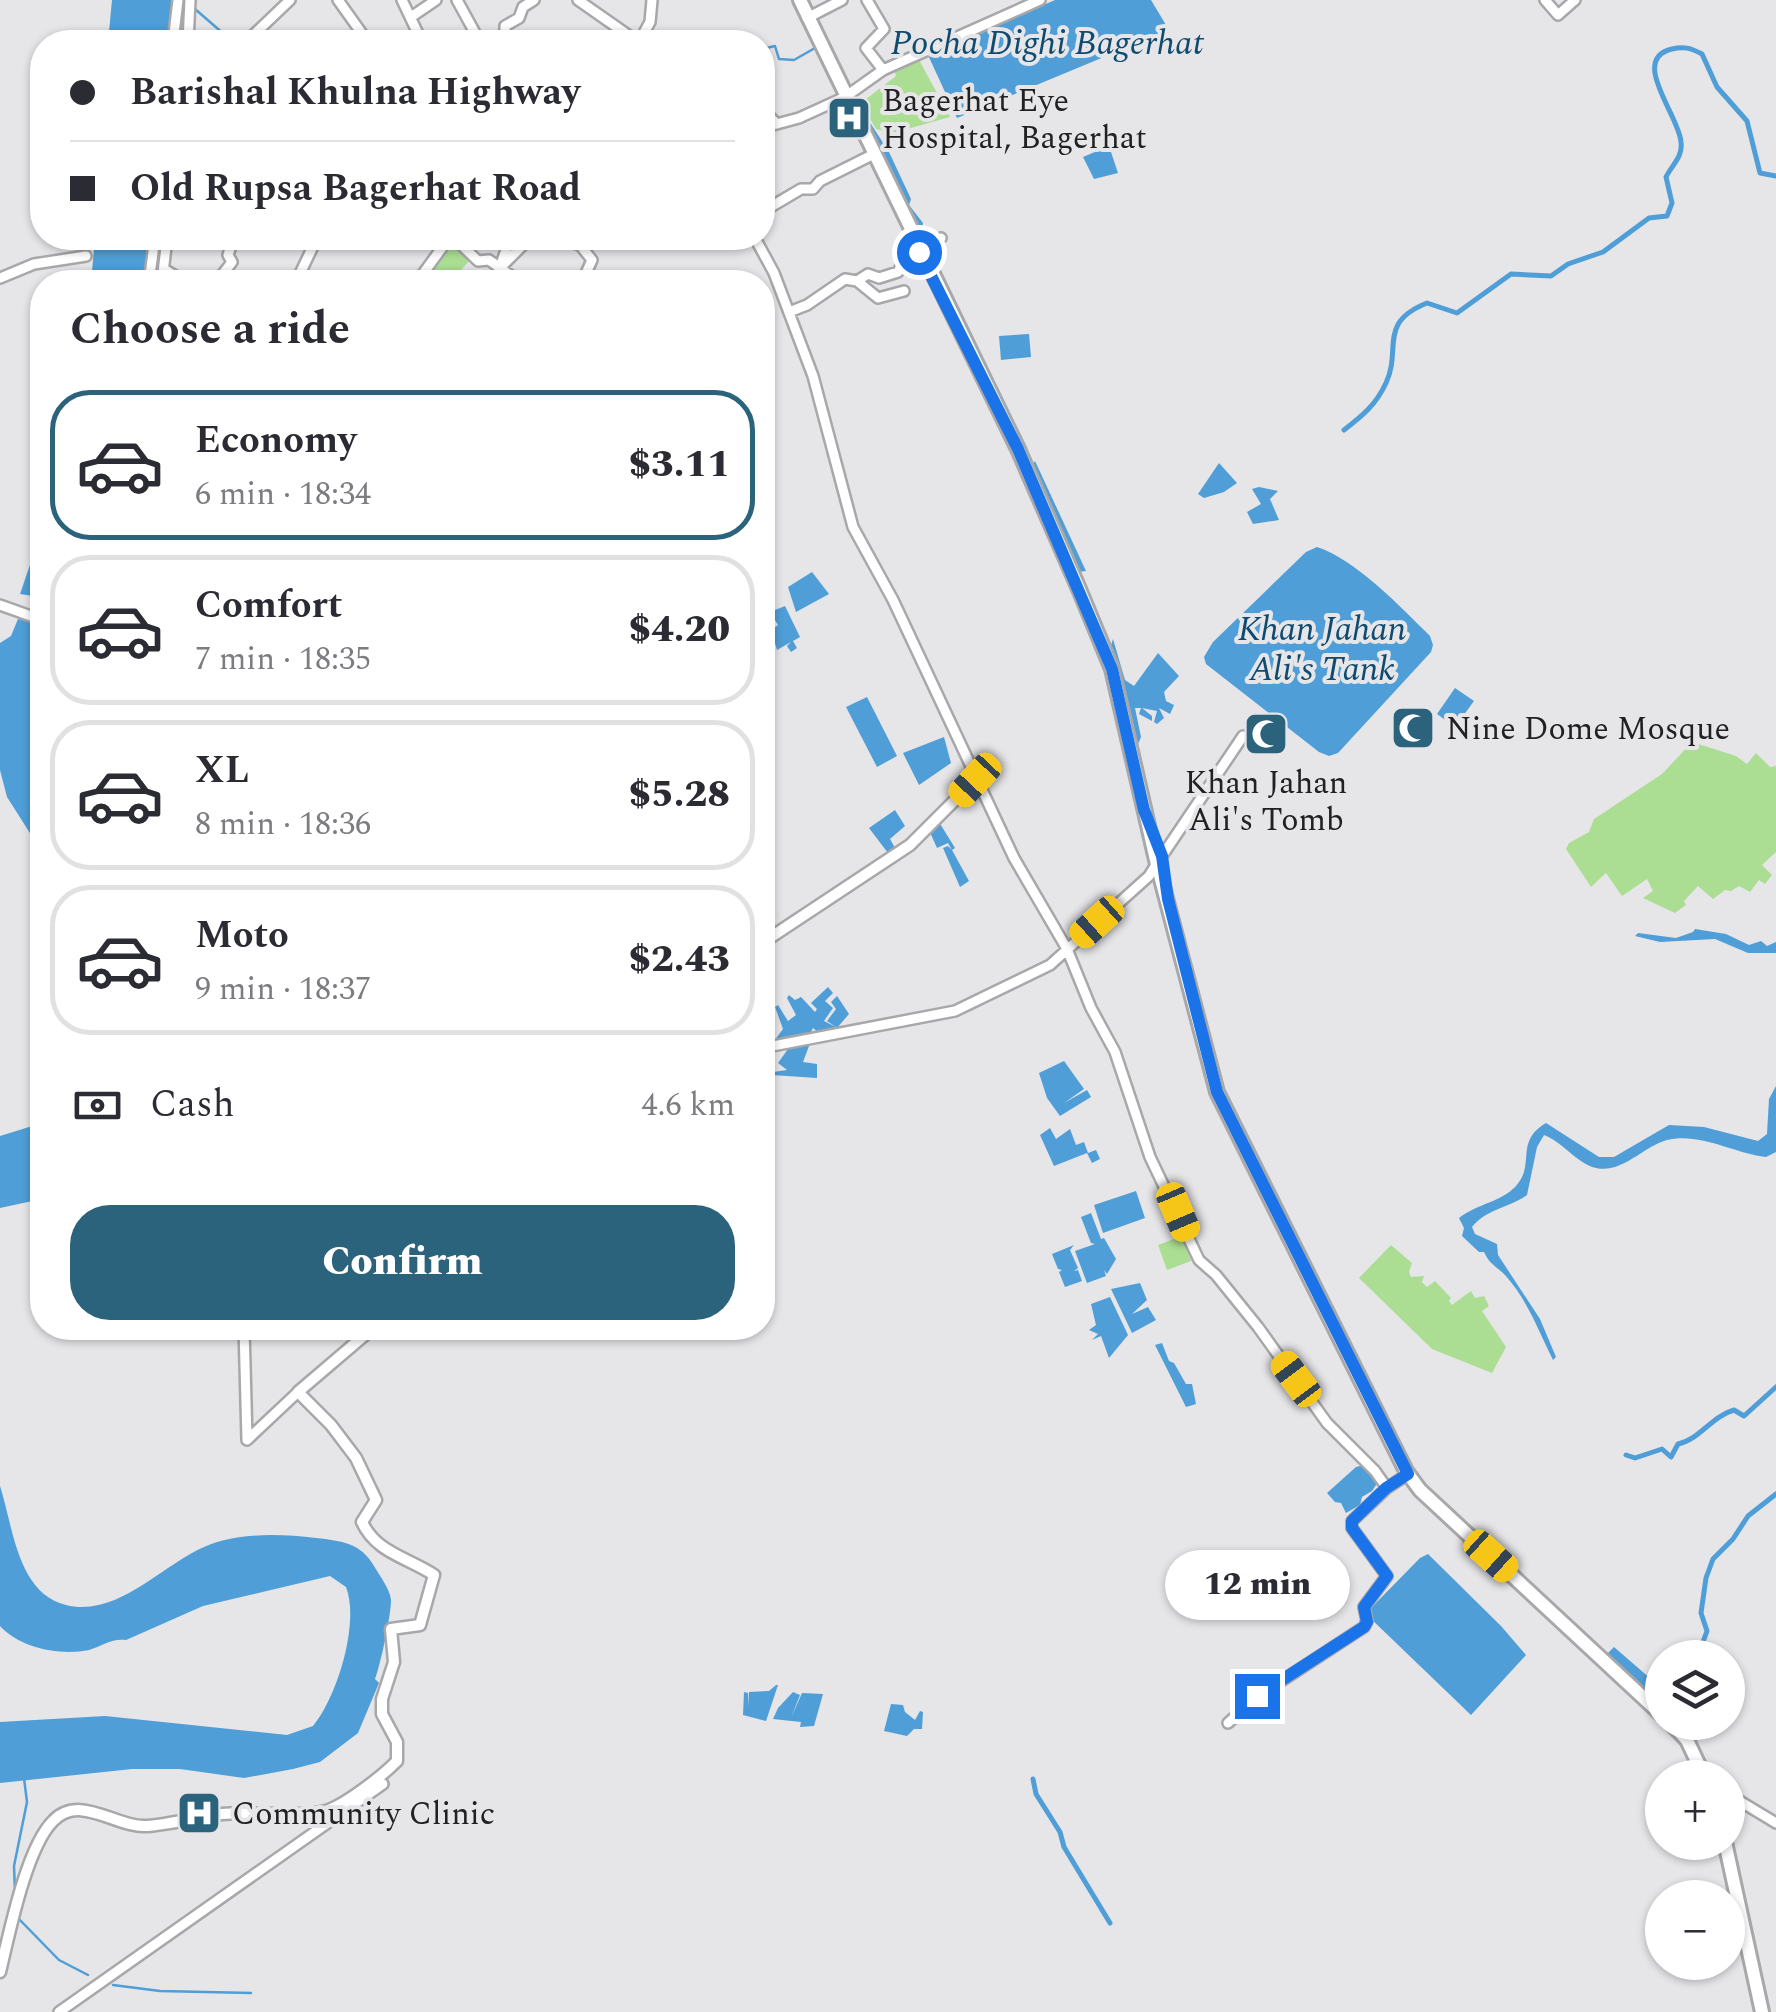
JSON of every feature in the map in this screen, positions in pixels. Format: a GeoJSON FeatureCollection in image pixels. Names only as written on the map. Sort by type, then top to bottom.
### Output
{"type":"FeatureCollection","features":[{"type":"Feature","properties":{"kind":"highway"},"geometry":{"type":"LineString","coordinates":[[800,0],[1018,449],[1112,669],[1217,1092],[1408,1474],[1420,1490],[1645,1699]]}},
{"type":"Feature","properties":{"kind":"highway"},"geometry":{"type":"LineString","coordinates":[[1729,1860],[1762,2012]]}},
{"type":"Feature","properties":{"kind":"main road"},"geometry":{"type":"LineString","coordinates":[[775,934],[910,845],[975,780]]}},
{"type":"Feature","properties":{"kind":"main road"},"geometry":{"type":"LineString","coordinates":[[0,1972],[13,1916],[44,1834],[55,1818],[71,1811],[93,1812],[143,1827],[223,1814],[324,1812],[397,1760],[396,1742],[382,1714],[382,1699],[394,1662],[391,1630],[420,1625],[434,1575],[388,1552],[365,1529],[362,1522],[376,1500],[362,1468],[330,1425],[298,1392],[359,1340]]}},
{"type":"Feature","properties":{"kind":"street"},"geometry":{"type":"LineString","coordinates":[[174,30],[178,0]]}},
{"type":"Feature","properties":{"kind":"street"},"geometry":{"type":"LineString","coordinates":[[189,30],[190,0]]}},
{"type":"Feature","properties":{"kind":"street"},"geometry":{"type":"LineString","coordinates":[[259,30],[290,0]]}},
{"type":"Feature","properties":{"kind":"street"},"geometry":{"type":"LineString","coordinates":[[338,0],[359,30]]}},
{"type":"Feature","properties":{"kind":"street"},"geometry":{"type":"LineString","coordinates":[[402,0],[416,30]]}},
{"type":"Feature","properties":{"kind":"street"},"geometry":{"type":"LineString","coordinates":[[410,16],[436,0]]}},
{"type":"Feature","properties":{"kind":"street"},"geometry":{"type":"LineString","coordinates":[[457,0],[475,30]]}},
{"type":"Feature","properties":{"kind":"street"},"geometry":{"type":"LineString","coordinates":[[505,30],[505,26],[519,18],[523,7],[534,0]]}},
{"type":"Feature","properties":{"kind":"street"},"geometry":{"type":"LineString","coordinates":[[578,0],[622,30]]}},
{"type":"Feature","properties":{"kind":"street"},"geometry":{"type":"LineString","coordinates":[[646,30],[652,0]]}},
{"type":"Feature","properties":{"kind":"street"},"geometry":{"type":"LineString","coordinates":[[807,18],[842,0]]}},
{"type":"Feature","properties":{"kind":"street"},"geometry":{"type":"LineString","coordinates":[[867,0],[884,29],[866,48],[882,70]]}},
{"type":"Feature","properties":{"kind":"street"},"geometry":{"type":"LineString","coordinates":[[777,124],[845,97],[882,70],[1040,0]]}},
{"type":"Feature","properties":{"kind":"street"},"geometry":{"type":"LineString","coordinates":[[1545,0],[1558,15],[1575,0]]}},
{"type":"Feature","properties":{"kind":"street"},"geometry":{"type":"LineString","coordinates":[[775,204],[801,189],[813,190],[820,181],[874,154]]}},
{"type":"Feature","properties":{"kind":"street"},"geometry":{"type":"LineString","coordinates":[[857,281],[868,274],[879,278],[898,272],[905,258],[942,238]]}},
{"type":"Feature","properties":{"kind":"street"},"geometry":{"type":"LineString","coordinates":[[164,270],[166,250]]}},
{"type":"Feature","properties":{"kind":"street"},"geometry":{"type":"LineString","coordinates":[[301,270],[310,250]]}},
{"type":"Feature","properties":{"kind":"street"},"geometry":{"type":"LineString","coordinates":[[427,270],[442,250]]}},
{"type":"Feature","properties":{"kind":"street"},"geometry":{"type":"LineString","coordinates":[[466,250],[480,262],[489,260],[503,270]]}},
{"type":"Feature","properties":{"kind":"street"},"geometry":{"type":"LineString","coordinates":[[500,268],[506,250]]}},
{"type":"Feature","properties":{"kind":"street"},"geometry":{"type":"LineString","coordinates":[[500,268],[518,250]]}},
{"type":"Feature","properties":{"kind":"street"},"geometry":{"type":"LineString","coordinates":[[0,278],[34,264],[86,256]]}},
{"type":"Feature","properties":{"kind":"street"},"geometry":{"type":"LineString","coordinates":[[304,262],[313,270]]}},
{"type":"Feature","properties":{"kind":"street"},"geometry":{"type":"LineString","coordinates":[[789,312],[807,305],[844,279],[857,281],[878,298],[904,291]]}},
{"type":"Feature","properties":{"kind":"street"},"geometry":{"type":"LineString","coordinates":[[775,282],[813,376],[847,512],[893,600],[975,780],[1027,884],[1052,919],[1091,1008],[1116,1052],[1150,1157],[1199,1260],[1247,1313],[1327,1423],[1376,1471],[1386,1488]]}},
{"type":"Feature","properties":{"kind":"street"},"geometry":{"type":"LineString","coordinates":[[0,605],[30,616]]}},
{"type":"Feature","properties":{"kind":"street"},"geometry":{"type":"LineString","coordinates":[[775,1046],[955,1011],[1050,965],[1158,861],[1243,736]]}},
{"type":"Feature","properties":{"kind":"street"},"geometry":{"type":"LineString","coordinates":[[244,1340],[247,1440],[298,1392]]}},
{"type":"Feature","properties":{"kind":"street"},"geometry":{"type":"LineString","coordinates":[[1228,1723],[1257,1696],[1364,1627],[1364,1607],[1387,1576],[1352,1528],[1352,1521],[1386,1488],[1408,1474]]}},
{"type":"Feature","properties":{"kind":"street"},"geometry":{"type":"LineString","coordinates":[[59,2012],[383,1784]]}},
{"type":"Feature","properties":{"kind":"street"},"geometry":{"type":"LineString","coordinates":[[1745,1804],[1776,1823]]}},
{"type":"Feature","properties":{"kind":"green space"},"geometry":{"type":"Polygon","coordinates":[[[918,58],[950,117],[893,133],[876,129],[861,103],[896,76],[893,66],[918,58]]]}},
{"type":"Feature","properties":{"kind":"green space"},"geometry":{"type":"Polygon","coordinates":[[[441,250],[462,250],[471,259],[461,270],[427,268],[441,250]]]}},
{"type":"Feature","properties":{"kind":"green space"},"geometry":{"type":"Polygon","coordinates":[[[1692,742],[1736,756],[1747,764],[1756,753],[1770,767],[1776,766],[1776,852],[1762,865],[1772,875],[1765,884],[1759,880],[1750,892],[1739,886],[1713,899],[1698,886],[1684,901],[1686,905],[1675,913],[1643,898],[1653,891],[1647,879],[1622,896],[1606,873],[1591,887],[1566,849],[1569,843],[1589,832],[1594,819],[1662,774],[1692,742]]]}},
{"type":"Feature","properties":{"kind":"green space"},"geometry":{"type":"Polygon","coordinates":[[[1182,1236],[1191,1261],[1167,1270],[1158,1245],[1182,1236]]]}},
{"type":"Feature","properties":{"kind":"green space"},"geometry":{"type":"Polygon","coordinates":[[[1391,1245],[1412,1263],[1411,1277],[1424,1276],[1422,1282],[1427,1287],[1435,1281],[1451,1298],[1452,1305],[1471,1291],[1475,1298],[1484,1296],[1489,1306],[1482,1311],[1506,1347],[1492,1373],[1432,1349],[1359,1278],[1391,1245]]]}},
{"type":"Feature","properties":{"kind":"water"},"geometry":{"type":"Polygon","coordinates":[[[112,0],[172,0],[170,30],[109,30],[112,0]]]}},
{"type":"Feature","properties":{"kind":"water","name":"Pocha Dighi Bagerhat"},"geometry":{"type":"Polygon","coordinates":[[[1055,0],[1151,0],[1169,30],[957,118],[928,55],[1055,0]]]}},
{"type":"Feature","properties":{"kind":"water"},"geometry":{"type":"Polygon","coordinates":[[[864,120],[869,121],[889,152],[911,199],[909,205],[923,223],[922,230],[918,229],[864,120]]]}},
{"type":"Feature","properties":{"kind":"water"},"geometry":{"type":"Polygon","coordinates":[[[1109,146],[1118,173],[1094,179],[1083,157],[1109,146]]]}},
{"type":"Feature","properties":{"kind":"water"},"geometry":{"type":"Polygon","coordinates":[[[94,250],[148,250],[146,270],[92,270],[94,250]]]}},
{"type":"Feature","properties":{"kind":"water"},"geometry":{"type":"Polygon","coordinates":[[[1029,334],[1031,357],[1001,360],[999,336],[1029,334]]]}},
{"type":"Feature","properties":{"kind":"water"},"geometry":{"type":"Polygon","coordinates":[[[1035,461],[1086,571],[1078,572],[1032,466],[1035,461]]]}},
{"type":"Feature","properties":{"kind":"water"},"geometry":{"type":"Polygon","coordinates":[[[1219,463],[1237,483],[1204,498],[1198,494],[1219,463]]]}},
{"type":"Feature","properties":{"kind":"water"},"geometry":{"type":"Polygon","coordinates":[[[1252,489],[1278,491],[1270,499],[1279,520],[1253,524],[1247,512],[1261,504],[1252,489]]]}},
{"type":"Feature","properties":{"kind":"water","name":"Khan Jahan Ali's Tank"},"geometry":{"type":"Polygon","coordinates":[[[1317,547],[1347,562],[1377,586],[1430,636],[1433,645],[1431,652],[1338,753],[1329,756],[1206,664],[1204,657],[1213,642],[1306,552],[1317,547]]]}},
{"type":"Feature","properties":{"kind":"water"},"geometry":{"type":"Polygon","coordinates":[[[30,565],[30,596],[20,594],[30,565]]]}},
{"type":"Feature","properties":{"kind":"water"},"geometry":{"type":"Polygon","coordinates":[[[812,572],[829,594],[796,612],[788,587],[812,572]]]}},
{"type":"Feature","properties":{"kind":"water"},"geometry":{"type":"Polygon","coordinates":[[[785,606],[800,637],[793,641],[797,648],[791,652],[787,646],[791,642],[777,650],[775,610],[785,606]]]}},
{"type":"Feature","properties":{"kind":"water"},"geometry":{"type":"Polygon","coordinates":[[[30,615],[30,833],[7,797],[0,770],[0,643],[11,636],[18,619],[29,621],[30,615]]]}},
{"type":"Feature","properties":{"kind":"water"},"geometry":{"type":"Polygon","coordinates":[[[1113,639],[1125,680],[1134,686],[1158,653],[1179,676],[1164,692],[1166,701],[1174,705],[1170,714],[1159,708],[1164,718],[1157,724],[1157,711],[1142,708],[1152,716],[1152,721],[1139,714],[1141,708],[1135,708],[1141,737],[1135,751],[1111,645],[1113,639]]]}},
{"type":"Feature","properties":{"kind":"water"},"geometry":{"type":"Polygon","coordinates":[[[1455,688],[1474,701],[1455,727],[1437,714],[1455,688]]]}},
{"type":"Feature","properties":{"kind":"water"},"geometry":{"type":"Polygon","coordinates":[[[867,697],[897,756],[877,767],[846,707],[867,697]]]}},
{"type":"Feature","properties":{"kind":"water"},"geometry":{"type":"Polygon","coordinates":[[[944,737],[951,763],[919,785],[903,753],[944,737]]]}},
{"type":"Feature","properties":{"kind":"water"},"geometry":{"type":"Polygon","coordinates":[[[895,810],[905,826],[890,839],[895,848],[888,853],[869,828],[895,810]]]}},
{"type":"Feature","properties":{"kind":"water"},"geometry":{"type":"Polygon","coordinates":[[[939,822],[955,848],[952,850],[948,843],[937,848],[929,830],[939,822]]]}},
{"type":"Feature","properties":{"kind":"water"},"geometry":{"type":"Polygon","coordinates":[[[948,846],[969,881],[960,887],[943,848],[948,846]]]}},
{"type":"Feature","properties":{"kind":"water"},"geometry":{"type":"Polygon","coordinates":[[[1695,929],[1726,934],[1749,945],[1776,942],[1776,953],[1748,953],[1715,939],[1660,942],[1635,936],[1638,933],[1676,938],[1695,929]]]}},
{"type":"Feature","properties":{"kind":"water"},"geometry":{"type":"Polygon","coordinates":[[[828,987],[833,993],[825,1001],[833,1008],[824,1021],[836,1027],[827,1021],[836,1009],[831,1002],[837,996],[849,1014],[837,1028],[840,1030],[819,1033],[813,1028],[809,1036],[775,1043],[783,1029],[775,1007],[778,1005],[788,1021],[796,1015],[789,995],[795,1000],[801,997],[815,1012],[817,1009],[811,1003],[828,987]]]}},
{"type":"Feature","properties":{"kind":"water"},"geometry":{"type":"Polygon","coordinates":[[[809,1046],[803,1062],[817,1064],[817,1078],[775,1075],[775,1072],[787,1070],[778,1063],[788,1049],[809,1046]]]}},
{"type":"Feature","properties":{"kind":"water"},"geometry":{"type":"Polygon","coordinates":[[[1064,1061],[1084,1089],[1064,1103],[1087,1090],[1091,1097],[1060,1116],[1047,1098],[1039,1073],[1064,1061]]]}},
{"type":"Feature","properties":{"kind":"water"},"geometry":{"type":"Polygon","coordinates":[[[1776,1086],[1776,1152],[1766,1157],[1679,1138],[1658,1143],[1606,1169],[1582,1162],[1544,1135],[1537,1147],[1527,1195],[1484,1216],[1472,1227],[1475,1234],[1497,1244],[1498,1255],[1540,1319],[1556,1357],[1553,1360],[1520,1294],[1484,1252],[1462,1236],[1464,1228],[1459,1218],[1516,1186],[1525,1170],[1531,1138],[1546,1123],[1599,1157],[1614,1157],[1669,1125],[1704,1127],[1758,1141],[1767,1134],[1769,1099],[1776,1086]]]}},
{"type":"Feature","properties":{"kind":"water"},"geometry":{"type":"Polygon","coordinates":[[[30,1127],[30,1202],[0,1208],[0,1136],[30,1127]]]}},
{"type":"Feature","properties":{"kind":"water"},"geometry":{"type":"Polygon","coordinates":[[[1050,1128],[1056,1139],[1070,1129],[1076,1145],[1084,1142],[1088,1153],[1096,1150],[1100,1159],[1092,1163],[1087,1153],[1054,1166],[1040,1135],[1050,1128]]]}},
{"type":"Feature","properties":{"kind":"water"},"geometry":{"type":"Polygon","coordinates":[[[1136,1191],[1145,1218],[1103,1233],[1094,1205],[1136,1191]]]}},
{"type":"Feature","properties":{"kind":"water"},"geometry":{"type":"Polygon","coordinates":[[[1091,1213],[1101,1239],[1116,1259],[1107,1274],[1104,1270],[1106,1276],[1087,1283],[1075,1251],[1095,1244],[1091,1243],[1081,1217],[1091,1213]]]}},
{"type":"Feature","properties":{"kind":"water"},"geometry":{"type":"Polygon","coordinates":[[[1074,1245],[1070,1250],[1078,1268],[1074,1271],[1078,1270],[1082,1281],[1065,1287],[1059,1272],[1062,1270],[1052,1254],[1074,1245]]]}},
{"type":"Feature","properties":{"kind":"water"},"geometry":{"type":"Polygon","coordinates":[[[1140,1283],[1147,1300],[1132,1314],[1148,1307],[1156,1320],[1132,1333],[1111,1289],[1140,1283]]]}},
{"type":"Feature","properties":{"kind":"water"},"geometry":{"type":"Polygon","coordinates":[[[1110,1297],[1128,1335],[1109,1358],[1101,1336],[1092,1340],[1098,1334],[1089,1330],[1096,1325],[1091,1304],[1110,1297]]]}},
{"type":"Feature","properties":{"kind":"water"},"geometry":{"type":"Polygon","coordinates":[[[1162,1343],[1169,1361],[1186,1384],[1192,1384],[1196,1404],[1186,1407],[1155,1345],[1162,1343]]]}},
{"type":"Feature","properties":{"kind":"water"},"geometry":{"type":"Polygon","coordinates":[[[1364,1465],[1378,1482],[1362,1497],[1360,1505],[1346,1513],[1341,1503],[1327,1493],[1356,1467],[1364,1465]]]}},
{"type":"Feature","properties":{"kind":"water"},"geometry":{"type":"Polygon","coordinates":[[[0,1486],[27,1573],[50,1598],[66,1605],[85,1607],[121,1597],[188,1555],[231,1539],[259,1535],[302,1537],[334,1540],[357,1548],[369,1558],[391,1600],[375,1679],[379,1683],[358,1733],[320,1762],[244,1778],[180,1769],[132,1769],[0,1783],[0,1722],[105,1716],[287,1735],[313,1726],[330,1697],[344,1659],[350,1602],[346,1587],[330,1576],[203,1606],[126,1640],[89,1650],[53,1651],[29,1645],[0,1626],[0,1486]]]}},
{"type":"Feature","properties":{"kind":"water"},"geometry":{"type":"Polygon","coordinates":[[[1428,1554],[1526,1655],[1471,1715],[1368,1616],[1370,1609],[1428,1554]]]}},
{"type":"Feature","properties":{"kind":"water"},"geometry":{"type":"Polygon","coordinates":[[[1614,1647],[1645,1674],[1645,1693],[1611,1662],[1607,1654],[1614,1647]]]}},
{"type":"Feature","properties":{"kind":"water"},"geometry":{"type":"Polygon","coordinates":[[[776,1685],[766,1721],[743,1715],[744,1692],[748,1693],[748,1707],[749,1692],[769,1691],[776,1685]]]}},
{"type":"Feature","properties":{"kind":"water"},"geometry":{"type":"Polygon","coordinates":[[[793,1692],[800,1695],[791,1718],[802,1693],[823,1694],[814,1726],[800,1727],[801,1722],[773,1719],[793,1692]]]}},
{"type":"Feature","properties":{"kind":"water"},"geometry":{"type":"Polygon","coordinates":[[[891,1704],[903,1705],[915,1720],[923,1712],[922,1729],[914,1729],[907,1736],[884,1731],[891,1704]]]}},
{"type":"Feature","properties":{"kind":"waterway"},"geometry":{"type":"LineString","coordinates":[[195,9],[219,30]]}},
{"type":"Feature","properties":{"kind":"waterway"},"geometry":{"type":"LineString","coordinates":[[775,46],[779,59],[794,60],[815,48]]}},
{"type":"Feature","properties":{"kind":"waterway"},"geometry":{"type":"LineString","coordinates":[[1344,430],[1368,410],[1382,391],[1390,371],[1396,328],[1412,311],[1427,303],[1457,313],[1511,274],[1551,276],[1568,264],[1603,252],[1649,218],[1667,216],[1672,203],[1666,177],[1679,157],[1681,142],[1655,76],[1660,55],[1680,48],[1702,54],[1717,87],[1747,121],[1760,173],[1776,176]]}},
{"type":"Feature","properties":{"kind":"waterway"},"geometry":{"type":"LineString","coordinates":[[1626,1455],[1635,1458],[1662,1449],[1671,1457],[1678,1444],[1693,1438],[1726,1413],[1734,1410],[1744,1416],[1776,1387]]}},
{"type":"Feature","properties":{"kind":"waterway"},"geometry":{"type":"LineString","coordinates":[[1704,1640],[1707,1631],[1701,1613],[1713,1559],[1748,1516],[1776,1494]]}},
{"type":"Feature","properties":{"kind":"waterway"},"geometry":{"type":"LineString","coordinates":[[15,1892],[14,1866],[27,1802],[24,1778]]}},
{"type":"Feature","properties":{"kind":"waterway"},"geometry":{"type":"LineString","coordinates":[[1033,1779],[1036,1794],[1060,1832],[1064,1847],[1110,1923]]}},
{"type":"Feature","properties":{"kind":"waterway"},"geometry":{"type":"LineString","coordinates":[[16,1916],[59,1960],[88,1975]]}},
{"type":"Feature","properties":{"kind":"waterway"},"geometry":{"type":"LineString","coordinates":[[113,1985],[160,1991],[251,1993]]}},
{"type":"Feature","properties":{"kind":"place","name":"Bagerhat Eye Hospital, Bagerhat"},"geometry":{"type":"Point","coordinates":[849,118]}},
{"type":"Feature","properties":{"kind":"place","name":"Nine Dome Mosque"},"geometry":{"type":"Point","coordinates":[1413,728]}},
{"type":"Feature","properties":{"kind":"place","name":"Khan Jahan Ali's Tomb"},"geometry":{"type":"Point","coordinates":[1266,734]}},
{"type":"Feature","properties":{"kind":"place","name":"Community Clinic"},"geometry":{"type":"Point","coordinates":[199,1813]}},
{"type":"Feature","properties":{"kind":"route"},"geometry":{"type":"LineString","coordinates":[[919,252],[1018,449],[1112,669],[1144,810],[1162,856],[1168,899],[1217,1092],[1408,1474],[1386,1488],[1352,1521],[1352,1528],[1387,1576],[1364,1607],[1364,1627],[1257,1696]]}}]}
